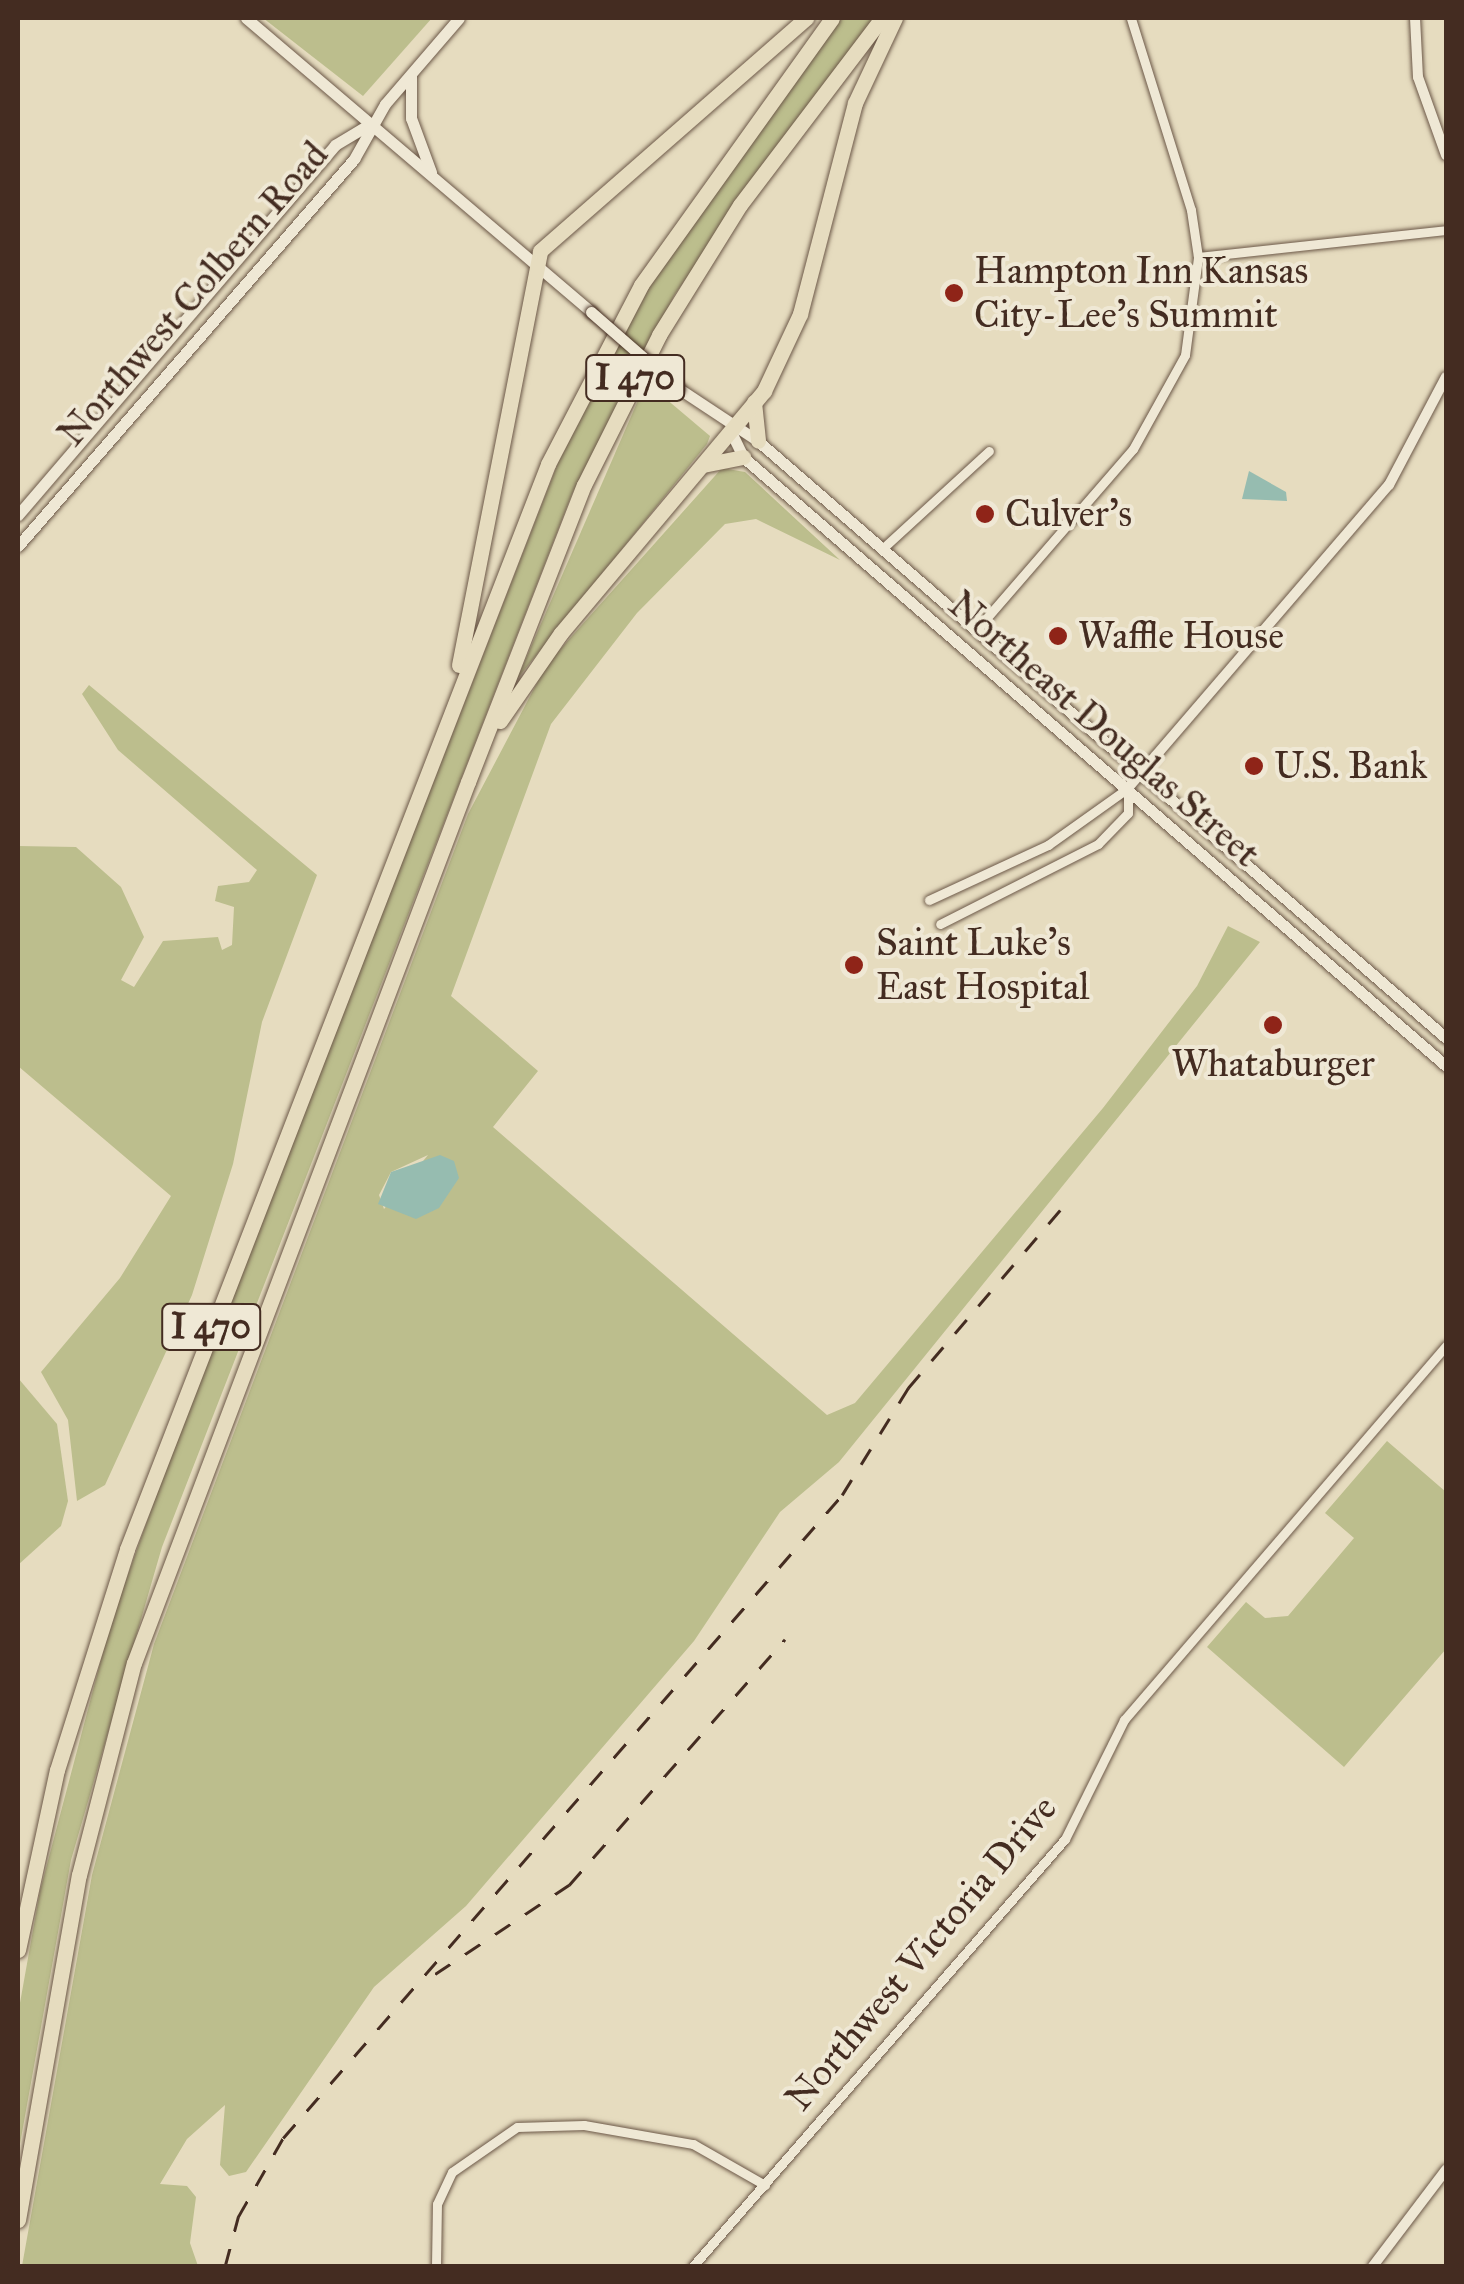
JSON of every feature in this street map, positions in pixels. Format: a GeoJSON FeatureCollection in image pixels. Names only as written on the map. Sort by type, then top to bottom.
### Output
{"type":"FeatureCollection","features":[{"type":"Feature","properties":{"kind":"highway"},"geometry":{"type":"LineString","coordinates":[[446,717],[535,264],[580,208],[806,18]]}},
{"type":"Feature","properties":{"kind":"highway","name":"I 470"},"geometry":{"type":"LineString","coordinates":[[18,1950],[57,1770],[126,1548],[446,717],[548,464],[641,284],[832,18]]}},
{"type":"Feature","properties":{"kind":"highway","name":"I 470"},"geometry":{"type":"LineString","coordinates":[[18,2220],[79,1875],[134,1663],[584,485],[643,364],[740,205],[882,18]]}},
{"type":"Feature","properties":{"kind":"highway"},"geometry":{"type":"LineString","coordinates":[[468,782],[541,658],[754,402],[800,314],[854,104],[895,18]]}},
{"type":"Feature","properties":{"kind":"highway"},"geometry":{"type":"LineString","coordinates":[[754,402],[758,441]]}},
{"type":"Feature","properties":{"kind":"highway"},"geometry":{"type":"LineString","coordinates":[[700,467],[743,457]]}},
{"type":"Feature","properties":{"kind":"main road","name":"Northeast Douglas Street"},"geometry":{"type":"LineString","coordinates":[[246,18],[678,388],[730,430],[758,441],[1143,770],[1446,1038]]}},
{"type":"Feature","properties":{"kind":"main road","name":"Northwest Colbern Road"},"geometry":{"type":"LineString","coordinates":[[18,546],[354,158],[370,124],[459,18]]}},
{"type":"Feature","properties":{"kind":"main road"},"geometry":{"type":"LineString","coordinates":[[412,73],[410,118],[432,176]]}},
{"type":"Feature","properties":{"kind":"main road","name":"Northwest Colbern Road"},"geometry":{"type":"LineString","coordinates":[[18,515],[334,145],[370,124]]}},
{"type":"Feature","properties":{"kind":"main road","name":"Northeast Douglas Street"},"geometry":{"type":"LineString","coordinates":[[730,430],[743,457],[1446,1066]]}},
{"type":"Feature","properties":{"kind":"street"},"geometry":{"type":"LineString","coordinates":[[977,629],[1165,402],[1185,355],[1198,257],[1131,18]]}},
{"type":"Feature","properties":{"kind":"street"},"geometry":{"type":"LineString","coordinates":[[1415,18],[1418,78],[1446,154]]}},
{"type":"Feature","properties":{"kind":"street"},"geometry":{"type":"LineString","coordinates":[[1198,257],[1446,230]]}},
{"type":"Feature","properties":{"kind":"street"},"geometry":{"type":"LineString","coordinates":[[928,900],[1048,845],[1128,788],[1388,486],[1446,377]]}},
{"type":"Feature","properties":{"kind":"street"},"geometry":{"type":"LineString","coordinates":[[882,549],[989,451]]}},
{"type":"Feature","properties":{"kind":"street"},"geometry":{"type":"LineString","coordinates":[[940,924],[1098,844],[1128,813],[1128,788]]}},
{"type":"Feature","properties":{"kind":"street","name":"Northwest Victoria Drive"},"geometry":{"type":"LineString","coordinates":[[693,2266],[1066,1839],[1124,1720],[1446,1346]]}},
{"type":"Feature","properties":{"kind":"street"},"geometry":{"type":"LineString","coordinates":[[436,2266],[438,2204],[452,2172],[516,2127],[584,2125],[693,2144],[764,2185]]}},
{"type":"Feature","properties":{"kind":"street"},"geometry":{"type":"LineString","coordinates":[[1373,2266],[1446,2170]]}},
{"type":"Feature","properties":{"kind":"green space"},"geometry":{"type":"Polygon","coordinates":[[[263,18],[432,18],[363,96],[263,18]]]}},
{"type":"Feature","properties":{"kind":"green space"},"geometry":{"type":"Polygon","coordinates":[[[841,18],[874,18],[675,294],[572,494],[162,1547],[71,1860],[18,2155],[18,2014],[40,1891],[111,1622],[169,1460],[558,463],[649,288],[841,18]]]}},
{"type":"Feature","properties":{"kind":"green space"},"geometry":{"type":"Polygon","coordinates":[[[646,382],[710,436],[707,444],[517,679],[646,382]]]}},
{"type":"Feature","properties":{"kind":"green space"},"geometry":{"type":"Polygon","coordinates":[[[722,468],[745,472],[840,560],[756,519],[725,524],[637,613],[551,724],[451,996],[538,1071],[493,1127],[827,1415],[855,1403],[1103,1108],[1197,986],[1228,926],[1260,942],[839,1462],[780,1512],[694,1641],[466,1906],[374,1987],[246,2172],[229,2176],[220,2165],[225,2105],[187,2139],[160,2184],[187,2186],[196,2197],[190,2243],[198,2266],[22,2266],[92,1875],[154,1644],[468,814],[547,664],[722,468]],[[428,1155],[391,1172],[379,1195],[384,1209],[428,1155]]]}},
{"type":"Feature","properties":{"kind":"green space"},"geometry":{"type":"Polygon","coordinates":[[[89,685],[317,875],[262,1022],[233,1164],[192,1295],[105,1485],[77,1501],[68,1420],[41,1372],[120,1278],[171,1196],[18,1066],[18,846],[76,847],[121,887],[144,937],[121,980],[134,987],[163,941],[218,937],[222,950],[232,945],[234,907],[215,901],[218,886],[249,882],[257,870],[118,750],[82,694],[89,685]]]}},
{"type":"Feature","properties":{"kind":"green space"},"geometry":{"type":"Polygon","coordinates":[[[18,1378],[57,1424],[68,1501],[61,1526],[18,1565],[18,1378]]]}},
{"type":"Feature","properties":{"kind":"green space"},"geometry":{"type":"Polygon","coordinates":[[[1387,1441],[1446,1492],[1446,1649],[1344,1767],[1207,1647],[1246,1602],[1265,1618],[1288,1616],[1354,1538],[1325,1513],[1387,1441]]]}},
{"type":"Feature","properties":{"kind":"water"},"geometry":{"type":"Polygon","coordinates":[[[1249,471],[1286,492],[1287,501],[1242,499],[1249,471]]]}},
{"type":"Feature","properties":{"kind":"water"},"geometry":{"type":"Polygon","coordinates":[[[440,1155],[454,1161],[459,1178],[439,1208],[416,1219],[378,1204],[391,1172],[440,1155]]]}},
{"type":"Feature","properties":{"kind":"railway"},"geometry":{"type":"LineString","coordinates":[[225,2266],[238,2217],[283,2138],[842,1495],[908,1388],[1062,1208]]}},
{"type":"Feature","properties":{"kind":"railway"},"geometry":{"type":"LineString","coordinates":[[435,1974],[569,1885],[785,1639]]}},
{"type":"Feature","properties":{"kind":"place","name":"Hampton Inn Kansas City-Lee's Summit"},"geometry":{"type":"Point","coordinates":[954,293]}},
{"type":"Feature","properties":{"kind":"place","name":"Culver's"},"geometry":{"type":"Point","coordinates":[985,514]}},
{"type":"Feature","properties":{"kind":"place","name":"Waffle House"},"geometry":{"type":"Point","coordinates":[1058,636]}},
{"type":"Feature","properties":{"kind":"place","name":"U.S. Bank"},"geometry":{"type":"Point","coordinates":[1254,766]}},
{"type":"Feature","properties":{"kind":"place","name":"Saint Luke's East Hospital"},"geometry":{"type":"Point","coordinates":[854,965]}},
{"type":"Feature","properties":{"kind":"place","name":"Whataburger"},"geometry":{"type":"Point","coordinates":[1273,1025]}}]}
